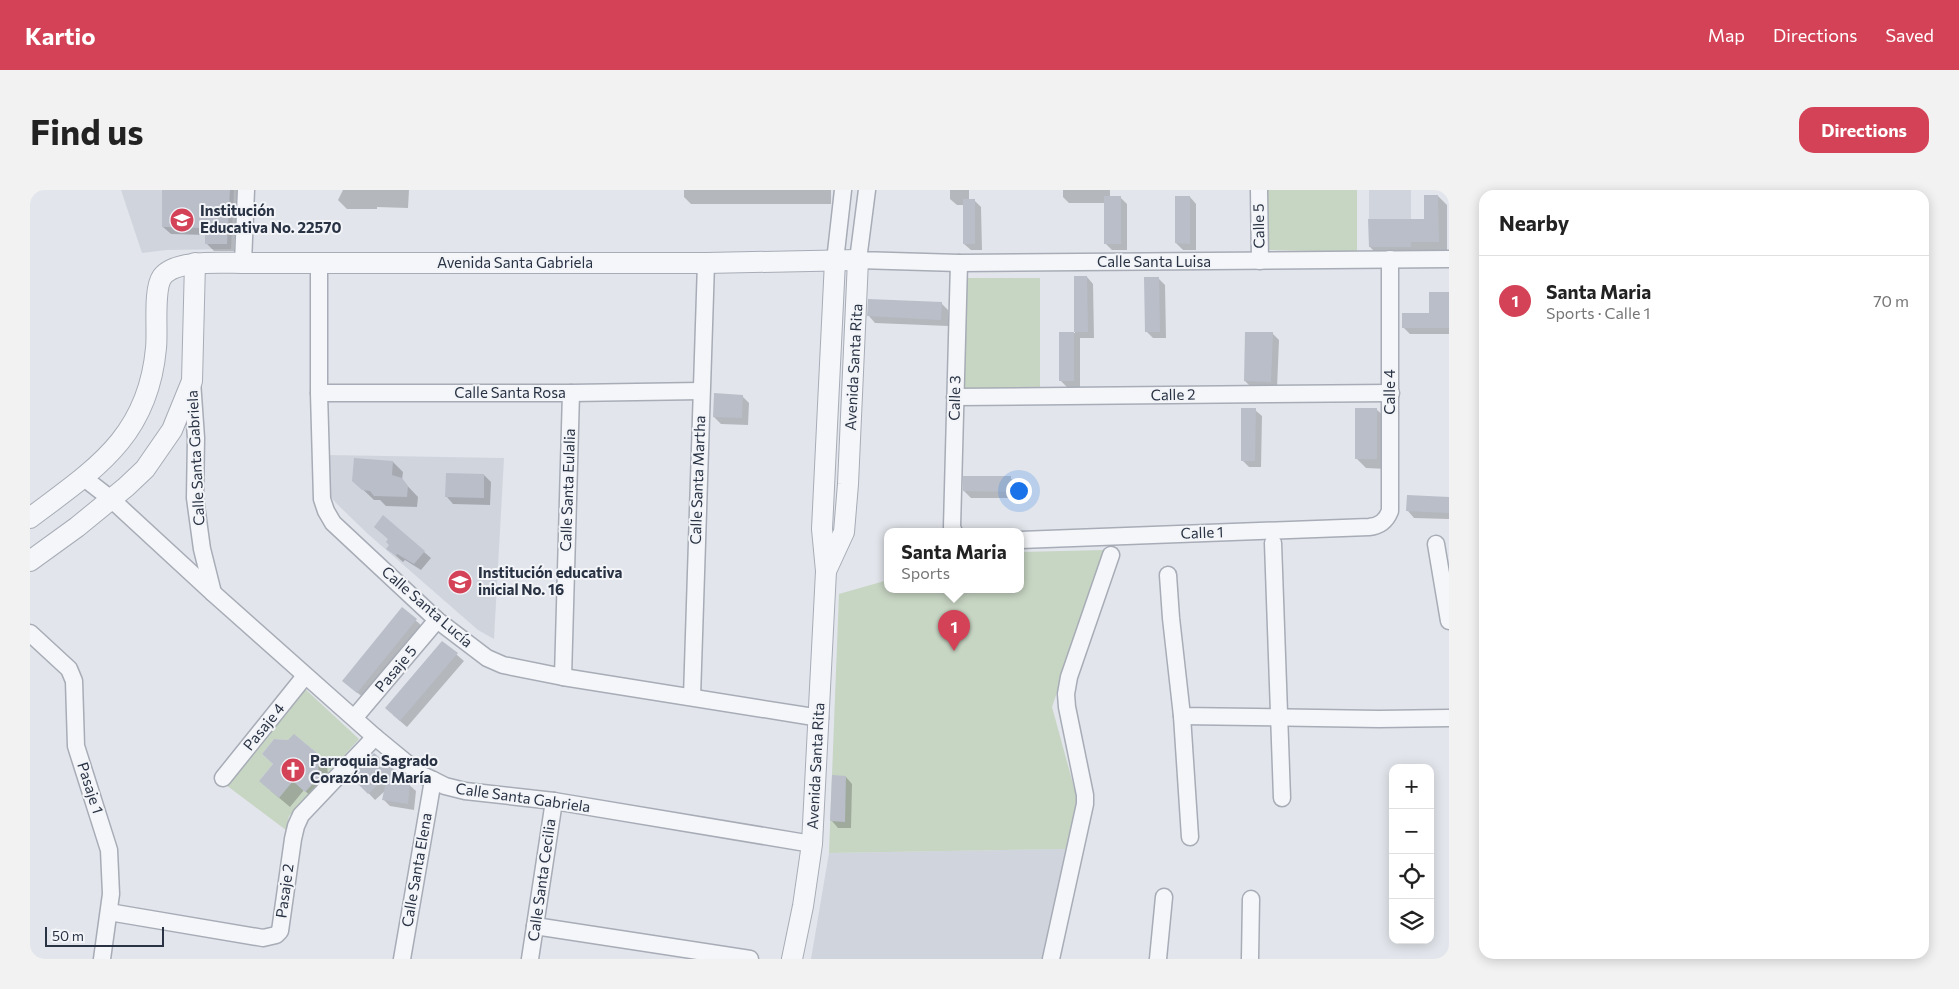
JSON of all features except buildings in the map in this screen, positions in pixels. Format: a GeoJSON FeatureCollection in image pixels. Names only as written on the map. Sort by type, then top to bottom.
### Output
{"type":"FeatureCollection","features":[{"type":"Feature","properties":{"kind":"street"},"geometry":{"type":"LineString","coordinates":[[243,262],[246,190]]}},
{"type":"Feature","properties":{"kind":"street","name":"Avenida Santa Rita"},"geometry":{"type":"LineString","coordinates":[[792,959],[812,844],[820,718],[826,571],[822,529],[835,261],[843,190]]}},
{"type":"Feature","properties":{"kind":"street","name":"Avenida Santa Rita"},"geometry":{"type":"LineString","coordinates":[[826,571],[844,532],[848,484],[858,260],[867,190]]}},
{"type":"Feature","properties":{"kind":"street","name":"Calle 5"},"geometry":{"type":"LineString","coordinates":[[1259,190],[1260,261]]}},
{"type":"Feature","properties":{"kind":"street","name":"Calle 4"},"geometry":{"type":"LineString","coordinates":[[1383,523],[1390,511],[1390,259]]}},
{"type":"Feature","properties":{"kind":"street","name":"Calle Santa Luisa"},"geometry":{"type":"LineString","coordinates":[[858,260],[958,263],[1449,259]]}},
{"type":"Feature","properties":{"kind":"street","name":"Avenida Santa Gabriela"},"geometry":{"type":"LineString","coordinates":[[84,478],[116,448],[131,428],[146,398],[156,347],[156,311],[160,282],[163,275],[170,270],[195,263],[243,262],[319,264],[706,263],[858,260]]}},
{"type":"Feature","properties":{"kind":"street"},"geometry":{"type":"LineString","coordinates":[[30,561],[77,527],[145,469],[172,430],[192,381],[195,263]]}},
{"type":"Feature","properties":{"kind":"street","name":"Calle Santa Martha"},"geometry":{"type":"LineString","coordinates":[[692,697],[706,263]]}},
{"type":"Feature","properties":{"kind":"street","name":"Calle 3"},"geometry":{"type":"LineString","coordinates":[[952,528],[958,263]]}},
{"type":"Feature","properties":{"kind":"street","name":"Calle Santa Lucía"},"geometry":{"type":"LineString","coordinates":[[319,264],[320,480],[322,499],[333,523],[437,620],[487,658],[503,665],[563,677],[820,718]]}},
{"type":"Feature","properties":{"kind":"street","name":"Calle Santa Gabriela"},"geometry":{"type":"LineString","coordinates":[[192,381],[196,438],[195,498],[202,549],[213,593]]}},
{"type":"Feature","properties":{"kind":"street","name":"Calle Santa Rosa"},"geometry":{"type":"LineString","coordinates":[[319,393],[571,394],[701,391]]}},
{"type":"Feature","properties":{"kind":"street","name":"Calle 2"},"geometry":{"type":"LineString","coordinates":[[955,397],[1391,393]]}},
{"type":"Feature","properties":{"kind":"street","name":"Calle Santa Eulalia"},"geometry":{"type":"LineString","coordinates":[[563,677],[571,394]]}},
{"type":"Feature","properties":{"kind":"street"},"geometry":{"type":"LineString","coordinates":[[30,518],[84,478]]}},
{"type":"Feature","properties":{"kind":"street","name":"Calle Santa Gabriela"},"geometry":{"type":"LineString","coordinates":[[84,478],[111,499],[305,676],[420,774],[445,786],[465,790],[554,801],[812,844]]}},
{"type":"Feature","properties":{"kind":"street","name":"Calle 1"},"geometry":{"type":"LineString","coordinates":[[1024,540],[1369,527],[1383,523]]}},
{"type":"Feature","properties":{"kind":"street"},"geometry":{"type":"LineString","coordinates":[[1273,543],[1282,798]]}},
{"type":"Feature","properties":{"kind":"street"},"geometry":{"type":"LineString","coordinates":[[1436,544],[1449,621]]}},
{"type":"Feature","properties":{"kind":"street"},"geometry":{"type":"LineString","coordinates":[[1051,959],[1085,795],[1066,694],[1069,676],[1111,555]]}},
{"type":"Feature","properties":{"kind":"street"},"geometry":{"type":"LineString","coordinates":[[1168,575],[1182,716],[1190,837]]}},
{"type":"Feature","properties":{"kind":"street","name":"Pasaje 5"},"geometry":{"type":"LineString","coordinates":[[355,717],[437,620]]}},
{"type":"Feature","properties":{"kind":"street","name":"Pasaje 1"},"geometry":{"type":"LineString","coordinates":[[30,634],[69,669],[74,681],[76,746],[109,850],[111,894],[102,959]]}},
{"type":"Feature","properties":{"kind":"street","name":"Pasaje 4"},"geometry":{"type":"LineString","coordinates":[[223,778],[305,676]]}},
{"type":"Feature","properties":{"kind":"street"},"geometry":{"type":"LineString","coordinates":[[1182,716],[1378,720],[1449,718]]}},
{"type":"Feature","properties":{"kind":"street","name":"Pasaje 2"},"geometry":{"type":"LineString","coordinates":[[109,912],[262,938],[276,935],[280,931],[293,839],[301,815],[375,737]]}},
{"type":"Feature","properties":{"kind":"street","name":"Calle Santa Elena"},"geometry":{"type":"LineString","coordinates":[[402,959],[433,780]]}},
{"type":"Feature","properties":{"kind":"street","name":"Calle Santa Cecilia"},"geometry":{"type":"LineString","coordinates":[[530,959],[554,801]]}},
{"type":"Feature","properties":{"kind":"street"},"geometry":{"type":"LineString","coordinates":[[1158,959],[1164,897]]}},
{"type":"Feature","properties":{"kind":"street"},"geometry":{"type":"LineString","coordinates":[[1250,959],[1251,899]]}},
{"type":"Feature","properties":{"kind":"street"},"geometry":{"type":"LineString","coordinates":[[535,926],[663,952],[750,959]]}},
{"type":"Feature","properties":{"kind":"shaded area","name":"Institución Educativa No. 22570"},"geometry":{"type":"Polygon","coordinates":[[[121,190],[234,190],[231,249],[166,250],[142,253],[121,190]]]}},
{"type":"Feature","properties":{"kind":"shaded area"},"geometry":{"type":"Polygon","coordinates":[[[1369,190],[1411,190],[1411,247],[1369,247],[1369,190]]]}},
{"type":"Feature","properties":{"kind":"shaded area","name":"Institución educativa inicial No. 16"},"geometry":{"type":"Polygon","coordinates":[[[327,455],[504,458],[494,639],[478,630],[368,534],[337,504],[330,496],[327,485],[327,455]]]}},
{"type":"Feature","properties":{"kind":"shaded area"},"geometry":{"type":"Polygon","coordinates":[[[1068,849],[1045,959],[811,959],[829,853],[1068,849]]]}},
{"type":"Feature","properties":{"kind":"green space"},"geometry":{"type":"Polygon","coordinates":[[[1268,190],[1357,190],[1357,252],[1267,250],[1268,190]]]}},
{"type":"Feature","properties":{"kind":"green space"},"geometry":{"type":"Polygon","coordinates":[[[964,278],[1040,278],[1040,389],[963,391],[964,278]]]}},
{"type":"Feature","properties":{"kind":"green space"},"geometry":{"type":"Polygon","coordinates":[[[1105,550],[1052,707],[1078,802],[1068,849],[829,853],[839,594],[884,581],[884,593],[1024,593],[1024,552],[1105,550]]]}},
{"type":"Feature","properties":{"kind":"green space"},"geometry":{"type":"Polygon","coordinates":[[[304,688],[359,739],[289,816],[286,830],[226,785],[304,688]],[[295,735],[288,740],[274,739],[262,754],[273,764],[259,781],[293,781],[305,792],[319,777],[317,753],[295,735]]]}},
{"type":"Feature","properties":{"kind":"place","name":"Institución Educativa No. 22570"},"geometry":{"type":"Point","coordinates":[182,220]}},
{"type":"Feature","properties":{"kind":"place","name":"Institución educativa inicial No. 16"},"geometry":{"type":"Point","coordinates":[460,582]}},
{"type":"Feature","properties":{"kind":"place","name":"Santa Maria"},"geometry":{"type":"Point","coordinates":[954,651]}},
{"type":"Feature","properties":{"kind":"place","name":"Parroquia Sagrado Corazón de María"},"geometry":{"type":"Point","coordinates":[293,770]}}]}
